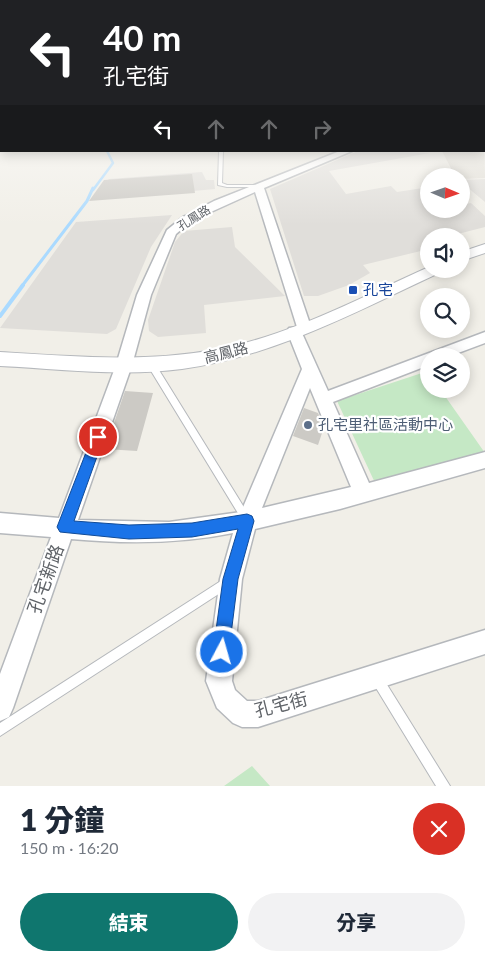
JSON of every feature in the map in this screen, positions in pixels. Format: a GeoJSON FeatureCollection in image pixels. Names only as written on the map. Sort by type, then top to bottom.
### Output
{"type":"FeatureCollection","features":[{"type":"Feature","properties":{"kind":"street","name":"孔鳳路"},"geometry":{"type":"LineString","coordinates":[[124,365],[144,295],[172,232],[196,214],[258,186],[345,152]]}},
{"type":"Feature","properties":{"kind":"street"},"geometry":{"type":"LineString","coordinates":[[258,186],[310,369],[364,492]]}},
{"type":"Feature","properties":{"kind":"street"},"geometry":{"type":"LineString","coordinates":[[470,254],[485,248]]}},
{"type":"Feature","properties":{"kind":"street","name":"高鳳路"},"geometry":{"type":"LineString","coordinates":[[0,358],[124,365],[207,358],[241,350],[299,329],[420,276]]}},
{"type":"Feature","properties":{"kind":"street"},"geometry":{"type":"LineString","coordinates":[[456,348],[485,337]]}},
{"type":"Feature","properties":{"kind":"street"},"geometry":{"type":"LineString","coordinates":[[323,399],[420,362]]}},
{"type":"Feature","properties":{"kind":"street","name":"孔宅新路"},"geometry":{"type":"LineString","coordinates":[[0,708],[124,365]]}},
{"type":"Feature","properties":{"kind":"street","name":"孔宅街"},"geometry":{"type":"LineString","coordinates":[[310,369],[247,521],[230,579],[219,681],[226,699],[242,714],[258,714],[485,642]]}},
{"type":"Feature","properties":{"kind":"street"},"geometry":{"type":"LineString","coordinates":[[0,523],[129,532],[192,530],[247,521],[485,460]]}},
{"type":"Feature","properties":{"kind":"lane"},"geometry":{"type":"LineString","coordinates":[[220,152],[220,184],[227,186],[258,186]]}},
{"type":"Feature","properties":{"kind":"lane"},"geometry":{"type":"LineString","coordinates":[[151,364],[247,521]]}},
{"type":"Feature","properties":{"kind":"lane"},"geometry":{"type":"LineString","coordinates":[[0,730],[230,579]]}},
{"type":"Feature","properties":{"kind":"lane"},"geometry":{"type":"LineString","coordinates":[[376,677],[443,786]]}},
{"type":"Feature","properties":{"kind":"shaded area"},"geometry":{"type":"Polygon","coordinates":[[[356,152],[430,153],[329,171],[346,194],[391,186],[397,192],[420,188],[420,218],[470,218],[471,203],[485,216],[485,227],[470,231],[470,228],[420,228],[420,251],[363,265],[370,273],[349,285],[318,296],[304,296],[270,189],[356,152]]]}},
{"type":"Feature","properties":{"kind":"shaded area"},"geometry":{"type":"Polygon","coordinates":[[[443,152],[485,152],[485,178],[470,179],[470,168],[451,168],[443,152]]]}},
{"type":"Feature","properties":{"kind":"shaded area"},"geometry":{"type":"Polygon","coordinates":[[[202,172],[206,180],[214,180],[215,189],[138,196],[98,190],[109,179],[202,172]]]}},
{"type":"Feature","properties":{"kind":"shaded area"},"geometry":{"type":"Polygon","coordinates":[[[485,179],[485,202],[470,190],[470,180],[485,179]]]}},
{"type":"Feature","properties":{"kind":"shaded area"},"geometry":{"type":"Polygon","coordinates":[[[172,215],[151,247],[116,329],[107,334],[0,328],[76,222],[172,215]]]}},
{"type":"Feature","properties":{"kind":"shaded area"},"geometry":{"type":"Polygon","coordinates":[[[232,227],[235,247],[285,296],[204,305],[206,333],[158,337],[149,331],[148,320],[175,242],[184,231],[232,227]]]}},
{"type":"Feature","properties":{"kind":"green space"},"geometry":{"type":"Polygon","coordinates":[[[420,374],[420,398],[446,398],[485,453],[376,485],[337,401],[420,374]]]}},
{"type":"Feature","properties":{"kind":"green space"},"geometry":{"type":"Polygon","coordinates":[[[252,766],[270,786],[224,786],[252,766]]]}},
{"type":"Feature","properties":{"kind":"building"},"geometry":{"type":"Polygon","coordinates":[[[192,174],[195,193],[89,201],[104,180],[192,174]]]}},
{"type":"Feature","properties":{"kind":"building"},"geometry":{"type":"Polygon","coordinates":[[[125,391],[153,393],[137,451],[105,449],[125,391]]]}},
{"type":"Feature","properties":{"kind":"building","name":"孔宅里社區活動中心"},"geometry":{"type":"Polygon","coordinates":[[[304,408],[318,413],[324,427],[318,445],[293,436],[304,408]]]}},
{"type":"Feature","properties":{"kind":"waterway"},"geometry":{"type":"LineString","coordinates":[[93,190],[113,163],[108,152]]}},
{"type":"Feature","properties":{"kind":"waterway"},"geometry":{"type":"LineString","coordinates":[[22,286],[87,201],[93,188]]}},
{"type":"Feature","properties":{"kind":"waterway"},"geometry":{"type":"LineString","coordinates":[[0,316],[23,285]]}},
{"type":"Feature","properties":{"kind":"place","name":"孔宅"},"geometry":{"type":"Point","coordinates":[353,290]}},
{"type":"Feature","properties":{"kind":"place","name":"孔宅里社區活動中心"},"geometry":{"type":"Point","coordinates":[308,425]}},
{"type":"Feature","properties":{"kind":"route"},"geometry":{"type":"LineString","coordinates":[[98,437],[65,527],[129,532],[192,530],[247,521],[230,579],[222,652]]}}]}
